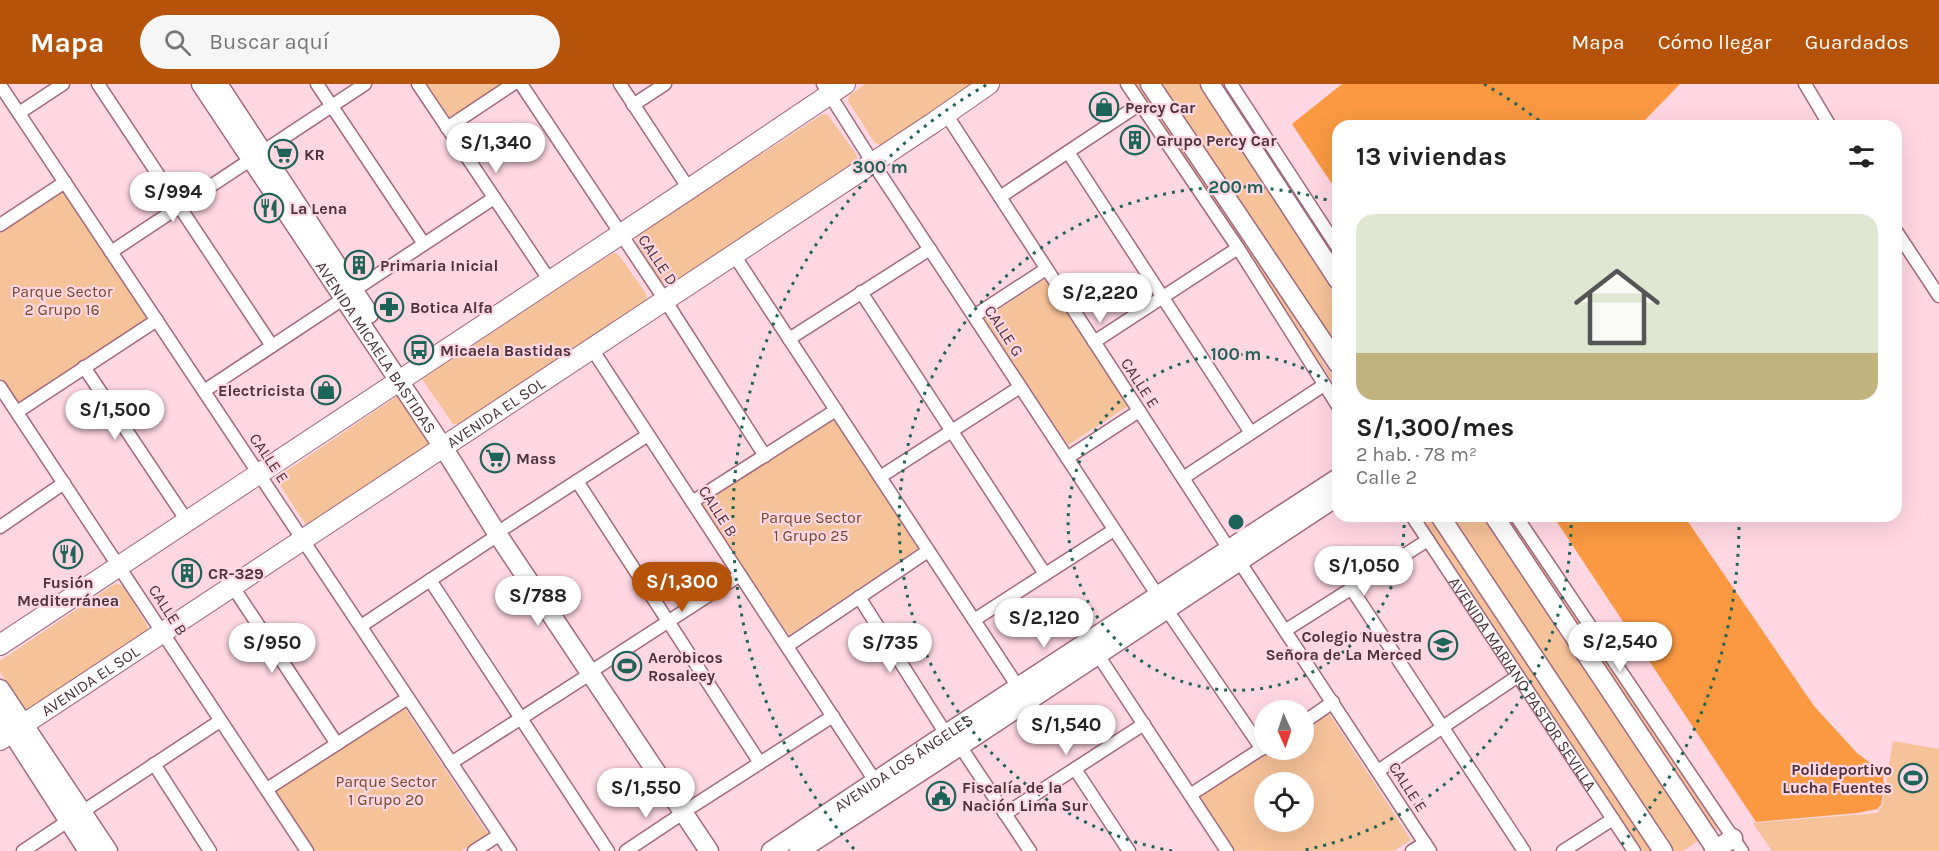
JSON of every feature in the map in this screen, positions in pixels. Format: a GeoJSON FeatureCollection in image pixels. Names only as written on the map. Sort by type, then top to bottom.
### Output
{"type":"FeatureCollection","features":[{"type":"Feature","properties":{"kind":"main road","name":"AVENIDA EL SOL"},"geometry":{"type":"LineString","coordinates":[[12,732],[989,84]]}},
{"type":"Feature","properties":{"kind":"main road"},"geometry":{"type":"LineString","coordinates":[[0,645],[690,189],[833,87]]}},
{"type":"Feature","properties":{"kind":"street"},"geometry":{"type":"LineString","coordinates":[[19,113],[63,84]]}},
{"type":"Feature","properties":{"kind":"street"},"geometry":{"type":"LineString","coordinates":[[98,84],[272,346]]}},
{"type":"Feature","properties":{"kind":"street","name":"AVENIDA MICAELA BASTIDAS"},"geometry":{"type":"LineString","coordinates":[[201,84],[256,156],[688,809],[724,851]]}},
{"type":"Feature","properties":{"kind":"street","name":"AVENIDA MICAELA BASTIDAS"},"geometry":{"type":"LineString","coordinates":[[218,84],[256,156]]}},
{"type":"Feature","properties":{"kind":"street"},"geometry":{"type":"LineString","coordinates":[[317,84],[424,244]]}},
{"type":"Feature","properties":{"kind":"street"},"geometry":{"type":"LineString","coordinates":[[111,252],[365,84]]}},
{"type":"Feature","properties":{"kind":"street"},"geometry":{"type":"LineString","coordinates":[[418,84],[550,281]]}},
{"type":"Feature","properties":{"kind":"street"},"geometry":{"type":"LineString","coordinates":[[447,128],[513,84]]}},
{"type":"Feature","properties":{"kind":"street","name":"CALLE D"},"geometry":{"type":"LineString","coordinates":[[521,84],[665,300],[765,456]]}},
{"type":"Feature","properties":{"kind":"street"},"geometry":{"type":"LineString","coordinates":[[620,84],[690,189]]}},
{"type":"Feature","properties":{"kind":"street"},"geometry":{"type":"LineString","coordinates":[[633,105],[665,84]]}},
{"type":"Feature","properties":{"kind":"street"},"geometry":{"type":"LineString","coordinates":[[1127,84],[1238,248],[1332,397]]}},
{"type":"Feature","properties":{"kind":"street"},"geometry":{"type":"LineString","coordinates":[[1150,84],[1332,355]]}},
{"type":"Feature","properties":{"kind":"street"},"geometry":{"type":"LineString","coordinates":[[1210,84],[1332,271]]}},
{"type":"Feature","properties":{"kind":"street"},"geometry":{"type":"LineString","coordinates":[[1231,84],[1332,239]]}},
{"type":"Feature","properties":{"kind":"street"},"geometry":{"type":"LineString","coordinates":[[1805,84],[1826,120]]}},
{"type":"Feature","properties":{"kind":"street","name":"CALLE E"},"geometry":{"type":"LineString","coordinates":[[0,85],[510,851]]}},
{"type":"Feature","properties":{"kind":"street","name":"CALLE G"},"geometry":{"type":"LineString","coordinates":[[833,87],[873,163],[1162,603]]}},
{"type":"Feature","properties":{"kind":"street"},"geometry":{"type":"LineString","coordinates":[[1000,197],[1140,104]]}},
{"type":"Feature","properties":{"kind":"street","name":"CALLE E"},"geometry":{"type":"LineString","coordinates":[[946,114],[1183,478],[1428,847]]}},
{"type":"Feature","properties":{"kind":"street"},"geometry":{"type":"LineString","coordinates":[[1068,152],[1251,433]]}},
{"type":"Feature","properties":{"kind":"street"},"geometry":{"type":"LineString","coordinates":[[0,225],[65,182]]}},
{"type":"Feature","properties":{"kind":"street"},"geometry":{"type":"LineString","coordinates":[[204,390],[494,198]]}},
{"type":"Feature","properties":{"kind":"street"},"geometry":{"type":"LineString","coordinates":[[1902,240],[1939,296]]}},
{"type":"Feature","properties":{"kind":"street"},"geometry":{"type":"LineString","coordinates":[[1094,342],[1238,248]]}},
{"type":"Feature","properties":{"kind":"street"},"geometry":{"type":"LineString","coordinates":[[789,339],[930,249]]}},
{"type":"Feature","properties":{"kind":"street"},"geometry":{"type":"LineString","coordinates":[[734,255],[1018,687]]}},
{"type":"Feature","properties":{"kind":"street"},"geometry":{"type":"LineString","coordinates":[[974,316],[1046,269]]}},
{"type":"Feature","properties":{"kind":"street"},"geometry":{"type":"LineString","coordinates":[[861,292],[1045,574]]}},
{"type":"Feature","properties":{"kind":"street"},"geometry":{"type":"LineString","coordinates":[[17,412],[157,320]]}},
{"type":"Feature","properties":{"kind":"street","name":"CALLE B"},"geometry":{"type":"LineString","coordinates":[[592,349],[875,781]]}},
{"type":"Feature","properties":{"kind":"street"},"geometry":{"type":"LineString","coordinates":[[84,367],[187,521]]}},
{"type":"Feature","properties":{"kind":"street"},"geometry":{"type":"LineString","coordinates":[[1183,478],[1324,385]]}},
{"type":"Feature","properties":{"kind":"street","name":"CALLE B"},"geometry":{"type":"LineString","coordinates":[[0,387],[307,851]]}},
{"type":"Feature","properties":{"kind":"street"},"geometry":{"type":"LineString","coordinates":[[880,477],[1020,387]]}},
{"type":"Feature","properties":{"kind":"street"},"geometry":{"type":"LineString","coordinates":[[692,502],[836,410]]}},
{"type":"Feature","properties":{"kind":"street"},"geometry":{"type":"LineString","coordinates":[[1067,458],[1139,411]]}},
{"type":"Feature","properties":{"kind":"street"},"geometry":{"type":"LineString","coordinates":[[360,626],[648,435]]}},
{"type":"Feature","properties":{"kind":"street"},"geometry":{"type":"LineString","coordinates":[[577,481],[760,763]]}},
{"type":"Feature","properties":{"kind":"street","name":"AVENIDA LOS ÁNGELES"},"geometry":{"type":"LineString","coordinates":[[771,851],[1018,687],[1162,603],[1234,555],[1332,482]]}},
{"type":"Feature","properties":{"kind":"street"},"geometry":{"type":"LineString","coordinates":[[0,527],[64,483]]}},
{"type":"Feature","properties":{"kind":"street","name":"AVENIDA LOS ÁNGELES"},"geometry":{"type":"LineString","coordinates":[[1234,555],[1332,499]]}},
{"type":"Feature","properties":{"kind":"street","name":"AVENIDA MARIANO PASTOR SEVILLA"},"geometry":{"type":"LineString","coordinates":[[1416,522],[1634,851]]}},
{"type":"Feature","properties":{"kind":"street","name":"AVENIDA MARIANO PASTOR SEVILLA"},"geometry":{"type":"LineString","coordinates":[[1444,522],[1663,851]]}},
{"type":"Feature","properties":{"kind":"street"},"geometry":{"type":"LineString","coordinates":[[1498,522],[1716,851],[1738,845],[1520,522]]}},
{"type":"Feature","properties":{"kind":"street"},"geometry":{"type":"LineString","coordinates":[[974,620],[1114,530]]}},
{"type":"Feature","properties":{"kind":"street"},"geometry":{"type":"LineString","coordinates":[[1286,630],[1428,540]]}},
{"type":"Feature","properties":{"kind":"street"},"geometry":{"type":"LineString","coordinates":[[787,646],[928,551]]}},
{"type":"Feature","properties":{"kind":"street"},"geometry":{"type":"LineString","coordinates":[[451,763],[740,575]]}},
{"type":"Feature","properties":{"kind":"street"},"geometry":{"type":"LineString","coordinates":[[430,580],[608,851]]}},
{"type":"Feature","properties":{"kind":"street"},"geometry":{"type":"LineString","coordinates":[[233,587],[337,744]]}},
{"type":"Feature","properties":{"kind":"street"},"geometry":{"type":"LineString","coordinates":[[1351,588],[1524,851]]}},
{"type":"Feature","properties":{"kind":"street"},"geometry":{"type":"LineString","coordinates":[[859,597],[946,734],[960,746],[1029,851]]}},
{"type":"Feature","properties":{"kind":"street"},"geometry":{"type":"LineString","coordinates":[[1162,603],[1254,735]]}},
{"type":"Feature","properties":{"kind":"street","name":"AVENIDA LOS ÁNGELES"},"geometry":{"type":"LineString","coordinates":[[799,851],[1098,655],[1162,603]]}},
{"type":"Feature","properties":{"kind":"street"},"geometry":{"type":"LineString","coordinates":[[1098,655],[1227,851]]}},
{"type":"Feature","properties":{"kind":"street"},"geometry":{"type":"LineString","coordinates":[[1378,771],[1518,676]]}},
{"type":"Feature","properties":{"kind":"street"},"geometry":{"type":"LineString","coordinates":[[0,689],[12,732]]}},
{"type":"Feature","properties":{"kind":"street"},"geometry":{"type":"LineString","coordinates":[[267,789],[408,698]]}},
{"type":"Feature","properties":{"kind":"street"},"geometry":{"type":"LineString","coordinates":[[1314,715],[1333,702]]}},
{"type":"Feature","properties":{"kind":"street"},"geometry":{"type":"LineString","coordinates":[[0,714],[75,817],[108,851]]}},
{"type":"Feature","properties":{"kind":"street"},"geometry":{"type":"LineString","coordinates":[[626,851],[833,716]]}},
{"type":"Feature","properties":{"kind":"street"},"geometry":{"type":"LineString","coordinates":[[23,851],[220,721]]}},
{"type":"Feature","properties":{"kind":"street"},"geometry":{"type":"LineString","coordinates":[[1005,814],[1144,724]]}},
{"type":"Feature","properties":{"kind":"street"},"geometry":{"type":"LineString","coordinates":[[1190,795],[1254,754]]}},
{"type":"Feature","properties":{"kind":"street"},"geometry":{"type":"LineString","coordinates":[[154,764],[210,851]]}},
{"type":"Feature","properties":{"kind":"street"},"geometry":{"type":"LineString","coordinates":[[1075,769],[1129,851]]}},
{"type":"Feature","properties":{"kind":"street","name":"AVENIDA MICAELA BASTIDAS"},"geometry":{"type":"LineString","coordinates":[[688,809],[709,851]]}},
{"type":"Feature","properties":{"kind":"street"},"geometry":{"type":"LineString","coordinates":[[75,817],[88,851]]}},
{"type":"Feature","properties":{"kind":"street"},"geometry":{"type":"LineString","coordinates":[[1563,851],[1613,819]]}},
{"type":"Feature","properties":{"kind":"street"},"geometry":{"type":"LineString","coordinates":[[474,851],[499,835]]}},
{"type":"Feature","properties":{"kind":"street"},"geometry":{"type":"LineString","coordinates":[[1412,851],[1428,847]]}},
{"type":"Feature","properties":{"kind":"green space"},"geometry":{"type":"Polygon","coordinates":[[[427,84],[501,84],[450,118],[427,84]]]}},
{"type":"Feature","properties":{"kind":"green space"},"geometry":{"type":"Polygon","coordinates":[[[865,84],[973,84],[881,145],[875,143],[848,101],[849,96],[865,84]]]}},
{"type":"Feature","properties":{"kind":"green space"},"geometry":{"type":"Polygon","coordinates":[[[1135,84],[1146,84],[1311,339],[1332,375],[1332,381],[1135,84]]]}},
{"type":"Feature","properties":{"kind":"green space"},"geometry":{"type":"Polygon","coordinates":[[[1161,84],[1200,84],[1332,285],[1332,342],[1161,84]]]}},
{"type":"Feature","properties":{"kind":"green space"},"geometry":{"type":"Polygon","coordinates":[[[1216,84],[1223,84],[1332,251],[1332,262],[1216,84]]]}},
{"type":"Feature","properties":{"kind":"green space"},"geometry":{"type":"Polygon","coordinates":[[[823,114],[828,115],[856,154],[855,163],[672,285],[663,284],[637,246],[636,239],[640,233],[823,114]]]}},
{"type":"Feature","properties":{"kind":"green space","name":"Parque Sector 2 Grupo 16"},"geometry":{"type":"Polygon","coordinates":[[[63,192],[148,319],[18,404],[0,377],[0,233],[63,192]]]}},
{"type":"Feature","properties":{"kind":"green space"},"geometry":{"type":"Polygon","coordinates":[[[613,253],[618,254],[645,292],[647,297],[644,302],[461,424],[453,424],[422,379],[613,253]]]}},
{"type":"Feature","properties":{"kind":"green space"},"geometry":{"type":"Polygon","coordinates":[[[1045,279],[1128,406],[1068,445],[984,319],[1045,279]]]}},
{"type":"Feature","properties":{"kind":"green space"},"geometry":{"type":"Polygon","coordinates":[[[401,396],[430,439],[428,447],[312,525],[306,525],[278,482],[279,476],[396,397],[401,396]]]}},
{"type":"Feature","properties":{"kind":"green space","name":"Parque Sector 1 Grupo 25"},"geometry":{"type":"Polygon","coordinates":[[[834,417],[919,548],[789,635],[702,505],[834,417]]]}},
{"type":"Feature","properties":{"kind":"green space"},"geometry":{"type":"Polygon","coordinates":[[[1425,522],[1436,522],[1656,851],[1643,851],[1425,522]]]}},
{"type":"Feature","properties":{"kind":"green space"},"geometry":{"type":"Polygon","coordinates":[[[1452,522],[1489,522],[1701,839],[1683,851],[1674,851],[1452,522]]]}},
{"type":"Feature","properties":{"kind":"green space"},"geometry":{"type":"Polygon","coordinates":[[[1504,522],[1513,522],[1719,828],[1713,832],[1504,522]]]}},
{"type":"Feature","properties":{"kind":"green space"},"geometry":{"type":"Polygon","coordinates":[[[113,585],[123,586],[146,623],[148,629],[145,634],[31,710],[25,709],[0,672],[0,661],[113,585]]]}},
{"type":"Feature","properties":{"kind":"green space","name":"Parque Sector 1 Grupo 20"},"geometry":{"type":"Polygon","coordinates":[[[404,707],[488,834],[461,851],[315,851],[275,791],[404,707]]]}},
{"type":"Feature","properties":{"kind":"green space"},"geometry":{"type":"Polygon","coordinates":[[[1329,713],[1411,840],[1394,851],[1235,851],[1199,796],[1256,760],[1314,760],[1314,723],[1329,713]]]}},
{"type":"Feature","properties":{"kind":"green space","name":"Polideportivo Lucha Fuentes"},"geometry":{"type":"Polygon","coordinates":[[[1893,741],[1939,749],[1939,851],[1772,851],[1753,823],[1877,813],[1882,807],[1893,741]]]}},
{"type":"Feature","properties":{"kind":"shaded area"},"geometry":{"type":"Polygon","coordinates":[[[1342,84],[1680,84],[1645,120],[1332,120],[1332,184],[1292,124],[1342,84]]]}},
{"type":"Feature","properties":{"kind":"shaded area"},"geometry":{"type":"Polygon","coordinates":[[[1557,522],[1688,522],[1814,706],[1857,753],[1883,773],[1884,786],[1881,805],[1877,809],[1857,813],[1756,822],[1557,522]]]}},
{"type":"Feature","properties":{"kind":"place","name":"Percy Car"},"geometry":{"type":"Point","coordinates":[1104,107]}},
{"type":"Feature","properties":{"kind":"place","name":"Grupo Percy Car"},"geometry":{"type":"Point","coordinates":[1135,140]}},
{"type":"Feature","properties":{"kind":"place","name":"KR"},"geometry":{"type":"Point","coordinates":[283,154]}},
{"type":"Feature","properties":{"kind":"place","name":"La Lena"},"geometry":{"type":"Point","coordinates":[269,208]}},
{"type":"Feature","properties":{"kind":"place","name":"Primaria Inicial"},"geometry":{"type":"Point","coordinates":[359,265]}},
{"type":"Feature","properties":{"kind":"place","name":"Botica Alfa"},"geometry":{"type":"Point","coordinates":[389,307]}},
{"type":"Feature","properties":{"kind":"place","name":"Micaela Bastidas"},"geometry":{"type":"Point","coordinates":[419,350]}},
{"type":"Feature","properties":{"kind":"place","name":"Electricista"},"geometry":{"type":"Point","coordinates":[326,390]}},
{"type":"Feature","properties":{"kind":"place","name":"Mass"},"geometry":{"type":"Point","coordinates":[495,458]}},
{"type":"Feature","properties":{"kind":"place","name":"Fusión Mediterránea"},"geometry":{"type":"Point","coordinates":[68,554]}},
{"type":"Feature","properties":{"kind":"place","name":"CR-329"},"geometry":{"type":"Point","coordinates":[187,573]}},
{"type":"Feature","properties":{"kind":"place","name":"Colegio Nuestra Señora de La Merced"},"geometry":{"type":"Point","coordinates":[1443,645]}},
{"type":"Feature","properties":{"kind":"place","name":"Aerobicos Rosaleey"},"geometry":{"type":"Point","coordinates":[627,666]}},
{"type":"Feature","properties":{"kind":"place","name":"Polideportivo Lucha Fuentes"},"geometry":{"type":"Point","coordinates":[1913,778]}},
{"type":"Feature","properties":{"kind":"place","name":"Fiscalía de la Nación Lima Sur"},"geometry":{"type":"Point","coordinates":[941,796]}}]}
